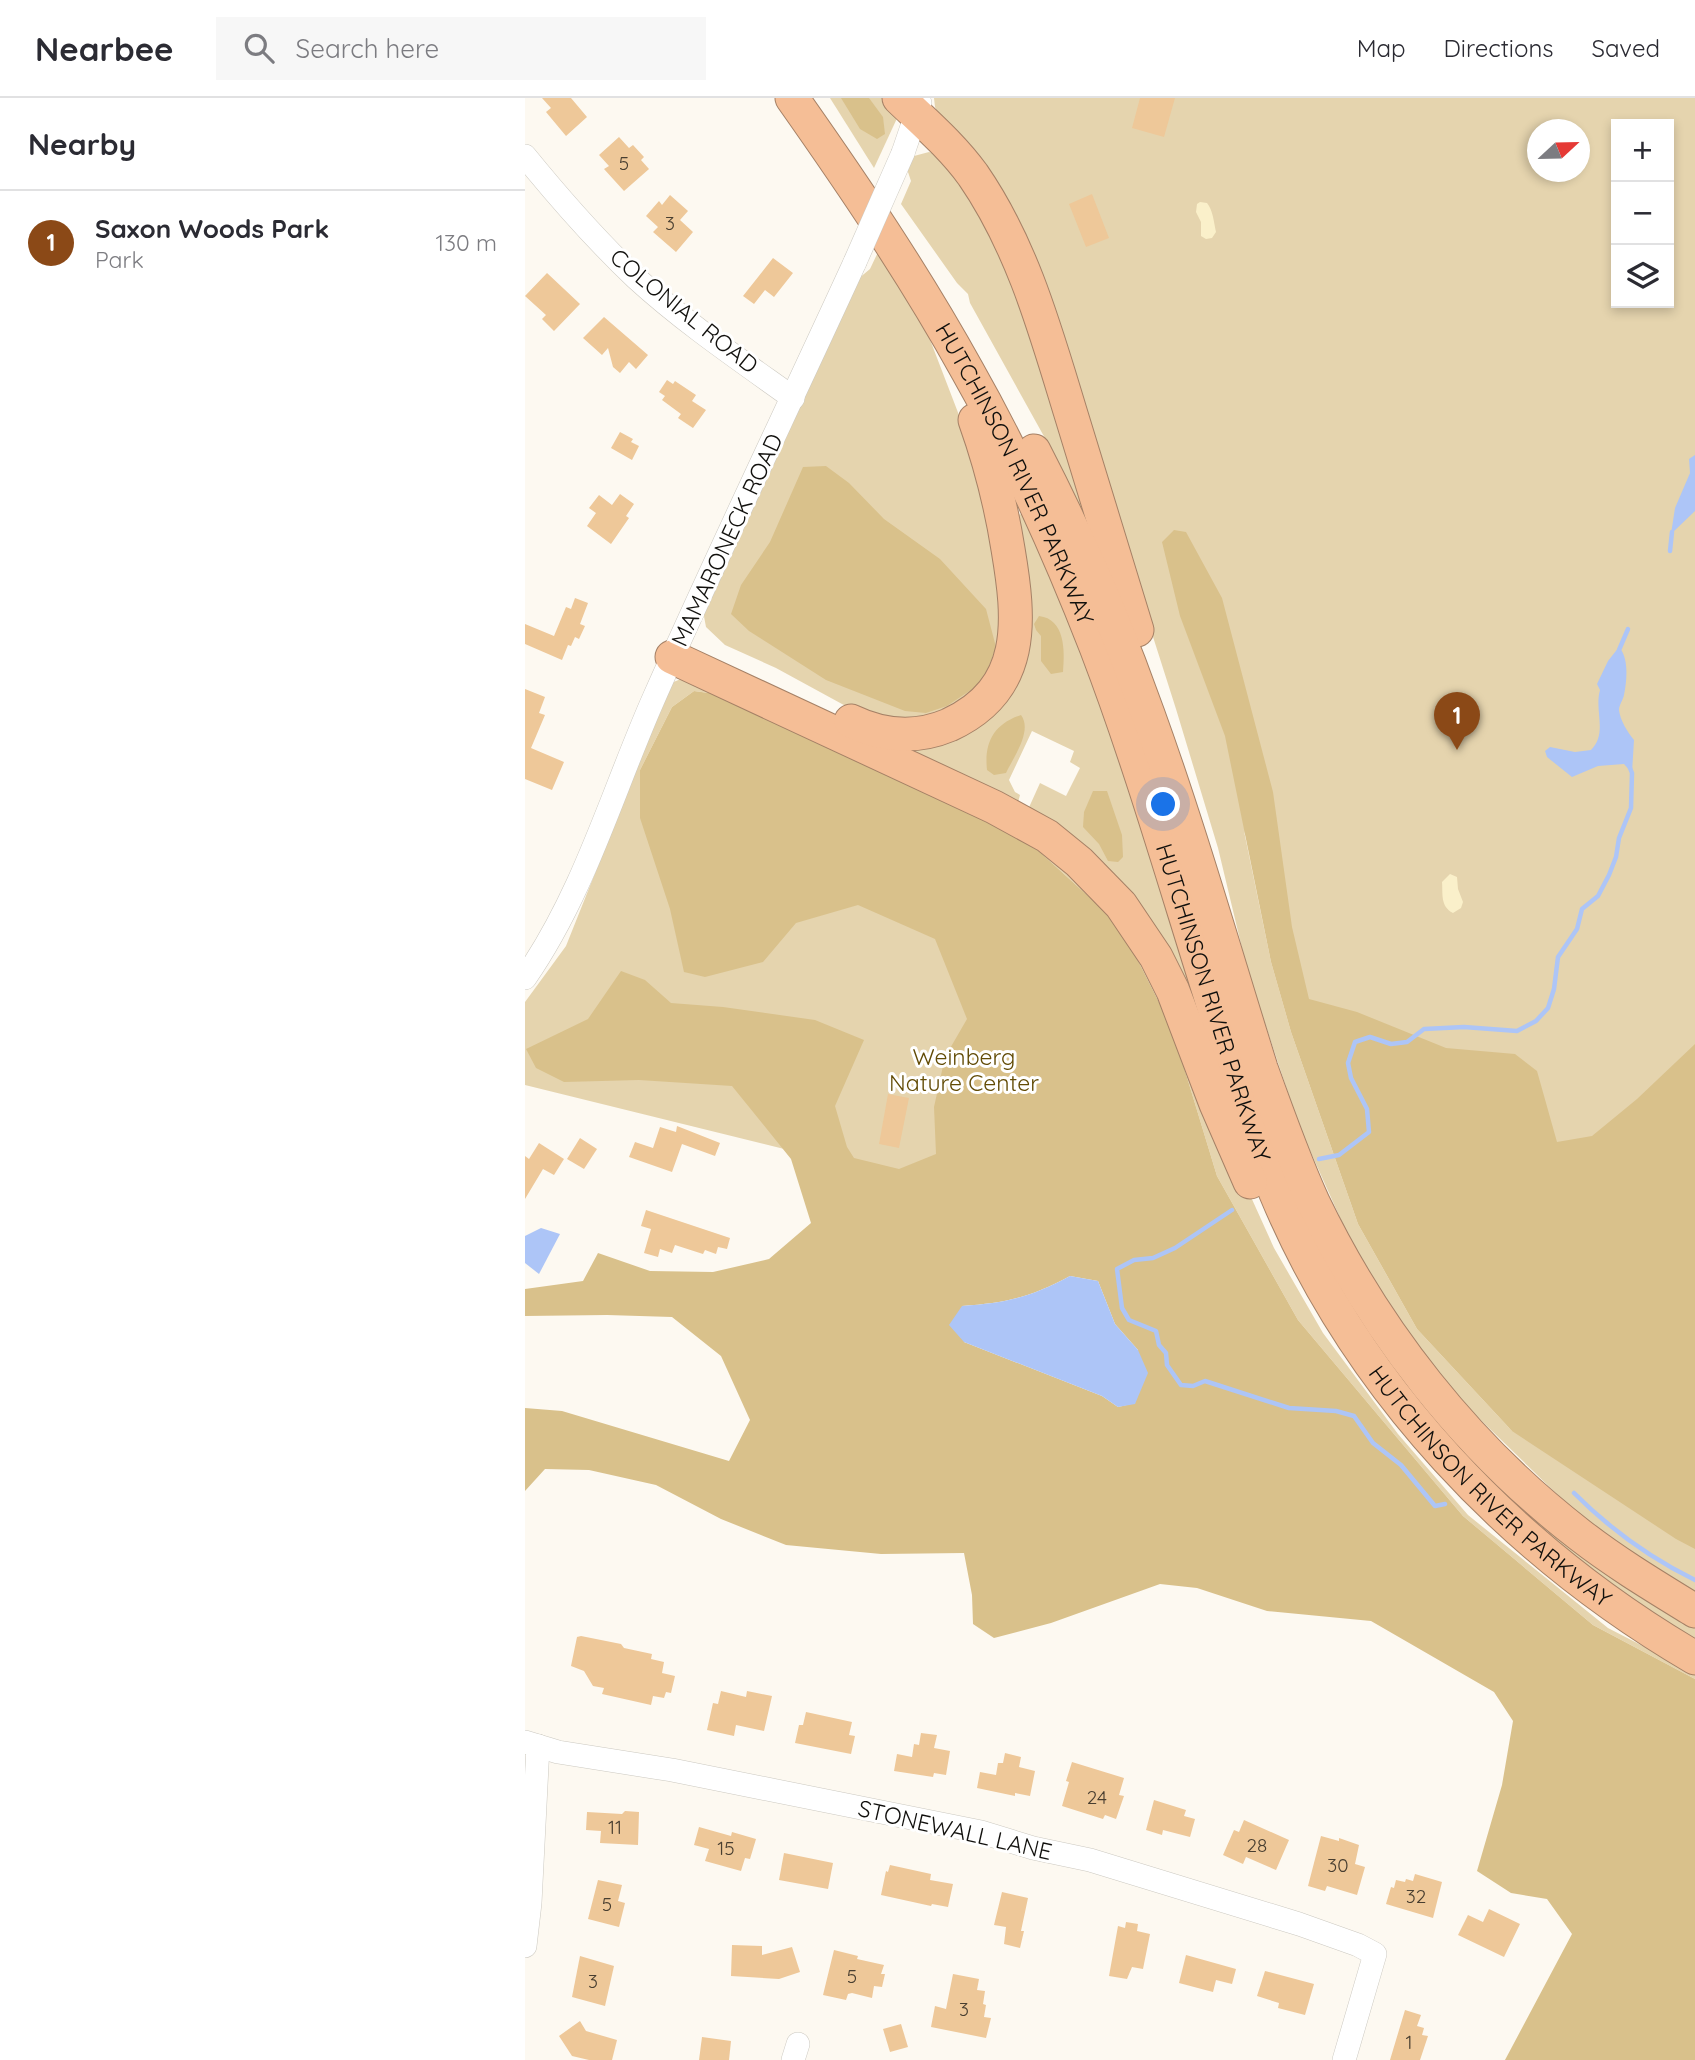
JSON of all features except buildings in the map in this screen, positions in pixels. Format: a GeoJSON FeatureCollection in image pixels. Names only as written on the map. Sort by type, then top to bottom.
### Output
{"type":"FeatureCollection","features":[{"type":"Feature","properties":{"kind":"highway","name":"HUTCHINSON RIVER PARKWAY"},"geometry":{"type":"LineString","coordinates":[[792,98],[884,232],[936,316],[968,370],[1023,479],[1095,644],[1152,808],[1246,1111],[1275,1190],[1313,1269],[1373,1365],[1443,1455],[1525,1537],[1568,1573],[1614,1607],[1695,1658]]}},
{"type":"Feature","properties":{"kind":"highway","name":"HUTCHINSON RIVER PARKWAY"},"geometry":{"type":"LineString","coordinates":[[816,98],[945,292],[1003,392],[1047,477],[1106,604],[1152,723],[1278,1117],[1313,1200],[1368,1302],[1418,1371],[1493,1459],[1580,1535],[1695,1611]]}},
{"type":"Feature","properties":{"kind":"highway"},"geometry":{"type":"LineString","coordinates":[[912,104],[971,173],[1006,229],[1027,277],[1049,340],[1170,740],[1185,824]]}},
{"type":"Feature","properties":{"kind":"highway"},"geometry":{"type":"LineString","coordinates":[[676,647],[854,723],[887,733],[918,734],[941,728],[974,710],[993,691],[1006,670],[1016,637],[1017,613],[1011,570],[999,502],[986,452],[936,316]]}},
{"type":"Feature","properties":{"kind":"highway"},"geometry":{"type":"LineString","coordinates":[[676,647],[1029,825],[1064,849],[1109,891],[1146,939],[1164,973],[1231,1140],[1280,1242],[1322,1307],[1373,1365]]}},
{"type":"Feature","properties":{"kind":"street","name":"MAMARONECK ROAD"},"geometry":{"type":"LineString","coordinates":[[529,963],[555,933],[575,894],[676,647],[793,398],[903,153],[912,104]]}},
{"type":"Feature","properties":{"kind":"street","name":"COLONIAL ROAD"},"geometry":{"type":"LineString","coordinates":[[525,156],[566,206],[639,280],[673,309],[793,398]]}},
{"type":"Feature","properties":{"kind":"street"},"geometry":{"type":"LineString","coordinates":[[525,1946],[530,1903],[531,1744]]}},
{"type":"Feature","properties":{"kind":"street","name":"STONEWALL LANE"},"geometry":{"type":"LineString","coordinates":[[531,1744],[558,1752],[672,1770],[981,1832],[1033,1848],[1090,1860],[1359,1945],[1374,1954],[1344,2060]]}},
{"type":"Feature","properties":{"kind":"green space"},"geometry":{"type":"Polygon","coordinates":[[[830,98],[888,98],[899,114],[874,168],[830,98]]]}},
{"type":"Feature","properties":{"kind":"green space"},"geometry":{"type":"Polygon","coordinates":[[[841,98],[869,98],[883,117],[885,134],[877,139],[860,129],[841,98]]]}},
{"type":"Feature","properties":{"kind":"green space"},"geometry":{"type":"Polygon","coordinates":[[[934,98],[1695,98],[1695,1592],[1649,1567],[1566,1503],[1457,1397],[1383,1300],[1342,1222],[1299,1126],[1247,969],[1218,848],[1034,263],[942,121],[934,98]],[[1244,831],[1271,962],[1291,1032],[1358,1224],[1417,1329],[1512,1431],[1428,1325],[1244,831]]]}},
{"type":"Feature","properties":{"kind":"green space"},"geometry":{"type":"Polygon","coordinates":[[[929,152],[942,156],[956,171],[1037,321],[1084,510],[1080,509],[1046,440],[970,303],[968,294],[957,283],[901,204],[911,181],[906,166],[914,156],[929,152]]]}},
{"type":"Feature","properties":{"kind":"green space"},"geometry":{"type":"Polygon","coordinates":[[[879,250],[924,324],[977,462],[1002,567],[1006,652],[983,694],[910,725],[864,716],[776,668],[725,645],[706,627],[703,611],[858,279],[870,269],[879,250]]]}},
{"type":"Feature","properties":{"kind":"green space"},"geometry":{"type":"Polygon","coordinates":[[[826,466],[849,483],[884,519],[940,559],[986,609],[996,647],[983,682],[947,706],[926,713],[905,711],[826,680],[749,631],[731,614],[741,585],[770,542],[803,467],[826,466]]]}},
{"type":"Feature","properties":{"kind":"green space"},"geometry":{"type":"Polygon","coordinates":[[[1023,514],[1095,685],[1217,1072],[1181,992],[1026,814],[1040,783],[1066,796],[1080,768],[1070,762],[1074,751],[1032,731],[1009,780],[1015,792],[1020,795],[1016,810],[890,744],[999,702],[1014,515],[1023,514]]]}},
{"type":"Feature","properties":{"kind":"green space"},"geometry":{"type":"Polygon","coordinates":[[[1174,530],[1186,532],[1222,598],[1273,792],[1292,927],[1309,999],[1357,1012],[1446,1048],[1515,1054],[1537,1071],[1557,1142],[1592,1136],[1637,1099],[1695,1044],[1695,1549],[1512,1431],[1417,1329],[1358,1224],[1291,1032],[1271,962],[1225,736],[1180,616],[1162,542],[1174,530]]]}},
{"type":"Feature","properties":{"kind":"green space"},"geometry":{"type":"Polygon","coordinates":[[[1039,616],[1048,618],[1059,629],[1064,654],[1063,672],[1051,674],[1041,661],[1041,636],[1034,624],[1039,616]]]}},
{"type":"Feature","properties":{"kind":"green space","name":"Weinberg Nature Center"},"geometry":{"type":"Polygon","coordinates":[[[686,677],[704,678],[1003,820],[1047,849],[1096,889],[1128,930],[1158,982],[1199,1082],[1274,1248],[1323,1333],[1398,1434],[1468,1515],[1608,1628],[1695,1673],[1695,1679],[1593,1625],[1463,1516],[1298,1320],[1217,1176],[1172,1028],[1120,925],[1031,844],[738,697],[694,691],[672,707],[640,770],[641,820],[1134,972],[1219,1261],[1017,1203],[854,1266],[857,1167],[525,1085],[525,1002],[566,946],[671,683],[686,677]]]}},
{"type":"Feature","properties":{"kind":"green space"},"geometry":{"type":"Polygon","coordinates":[[[694,691],[738,697],[1031,844],[1120,925],[1172,1028],[1217,1176],[1298,1320],[1463,1516],[1593,1625],[1695,1679],[1695,2060],[1505,2060],[1572,1934],[1547,1899],[1511,1893],[1477,1871],[1502,1785],[1513,1721],[1494,1692],[1371,1621],[1267,1611],[1197,1588],[1160,1584],[1051,1623],[994,1638],[973,1624],[972,1595],[964,1553],[881,1554],[786,1545],[721,1519],[656,1485],[589,1470],[545,1469],[525,1491],[525,1408],[562,1411],[729,1461],[750,1420],[721,1356],[672,1317],[525,1316],[525,1289],[583,1281],[598,1253],[650,1271],[713,1272],[769,1259],[811,1223],[791,1159],[732,1086],[639,1080],[564,1082],[536,1068],[526,1049],[588,1019],[621,971],[645,980],[671,1003],[723,1007],[815,1020],[864,1040],[835,1106],[847,1147],[854,1158],[899,1169],[936,1154],[934,1107],[945,1057],[967,1019],[935,939],[858,905],[796,923],[763,962],[705,977],[684,972],[670,909],[640,818],[640,770],[672,707],[694,691]],[[1070,1276],[1018,1298],[962,1306],[964,1342],[1102,1396],[1118,1407],[1135,1403],[1138,1350],[1115,1324],[1098,1281],[1070,1276]]]}},
{"type":"Feature","properties":{"kind":"green space"},"geometry":{"type":"Polygon","coordinates":[[[1021,715],[1025,729],[1021,744],[1006,773],[994,775],[987,770],[989,743],[1004,723],[1021,715]]]}},
{"type":"Feature","properties":{"kind":"green space"},"geometry":{"type":"Polygon","coordinates":[[[1093,791],[1107,791],[1122,835],[1123,857],[1118,862],[1108,861],[1099,844],[1083,827],[1084,812],[1093,791]]]}},
{"type":"Feature","properties":{"kind":"green space"},"geometry":{"type":"Polygon","coordinates":[[[1363,1327],[1662,1609],[1695,1628],[1695,1641],[1580,1566],[1536,1532],[1455,1447],[1363,1327]]]}},
{"type":"Feature","properties":{"kind":"sand"},"geometry":{"type":"Polygon","coordinates":[[[1200,202],[1207,203],[1212,213],[1216,232],[1212,238],[1201,236],[1201,222],[1196,212],[1200,202]]]}},
{"type":"Feature","properties":{"kind":"sand"},"geometry":{"type":"Polygon","coordinates":[[[1450,874],[1457,877],[1463,902],[1461,908],[1453,913],[1446,907],[1442,895],[1442,882],[1450,874]]]}},
{"type":"Feature","properties":{"kind":"water"},"geometry":{"type":"Polygon","coordinates":[[[1695,455],[1695,511],[1671,534],[1675,508],[1690,473],[1689,459],[1695,455]]]}},
{"type":"Feature","properties":{"kind":"water"},"geometry":{"type":"Polygon","coordinates":[[[1619,647],[1624,657],[1626,683],[1619,710],[1634,740],[1632,773],[1624,764],[1598,766],[1572,777],[1547,757],[1545,751],[1550,747],[1575,752],[1591,750],[1596,743],[1600,729],[1600,690],[1597,684],[1608,661],[1619,647]]]}},
{"type":"Feature","properties":{"kind":"water"},"geometry":{"type":"Polygon","coordinates":[[[541,1228],[560,1234],[539,1274],[525,1263],[525,1236],[541,1228]]]}},
{"type":"Feature","properties":{"kind":"water"},"geometry":{"type":"Polygon","coordinates":[[[1070,1276],[1098,1281],[1115,1324],[1138,1350],[1148,1373],[1135,1404],[1118,1407],[1102,1396],[964,1342],[949,1325],[962,1306],[1018,1298],[1070,1276]]]}},
{"type":"Feature","properties":{"kind":"waterway"},"geometry":{"type":"LineString","coordinates":[[1670,551],[1672,532]]}},
{"type":"Feature","properties":{"kind":"waterway"},"geometry":{"type":"LineString","coordinates":[[1619,650],[1628,629]]}},
{"type":"Feature","properties":{"kind":"waterway"},"geometry":{"type":"LineString","coordinates":[[1319,1159],[1339,1155],[1369,1132],[1367,1109],[1351,1078],[1348,1063],[1355,1042],[1370,1037],[1391,1044],[1407,1042],[1424,1029],[1464,1027],[1517,1031],[1536,1021],[1548,1008],[1554,989],[1558,957],[1577,929],[1582,909],[1598,896],[1616,857],[1619,838],[1631,808],[1630,768]]}},
{"type":"Feature","properties":{"kind":"waterway"},"geometry":{"type":"LineString","coordinates":[[1232,1210],[1175,1248],[1153,1258],[1134,1260],[1117,1269],[1122,1308],[1129,1320],[1156,1331],[1159,1345],[1166,1353],[1167,1365],[1181,1385],[1193,1386],[1205,1381],[1289,1408],[1336,1411],[1354,1416],[1373,1443],[1401,1465],[1435,1506],[1445,1504]]}},
{"type":"Feature","properties":{"kind":"waterway"},"geometry":{"type":"LineString","coordinates":[[1574,1493],[1631,1541],[1695,1580]]}},
{"type":"Feature","properties":{"kind":"place","name":"Saxon Woods Park"},"geometry":{"type":"Point","coordinates":[1457,750]}}]}
